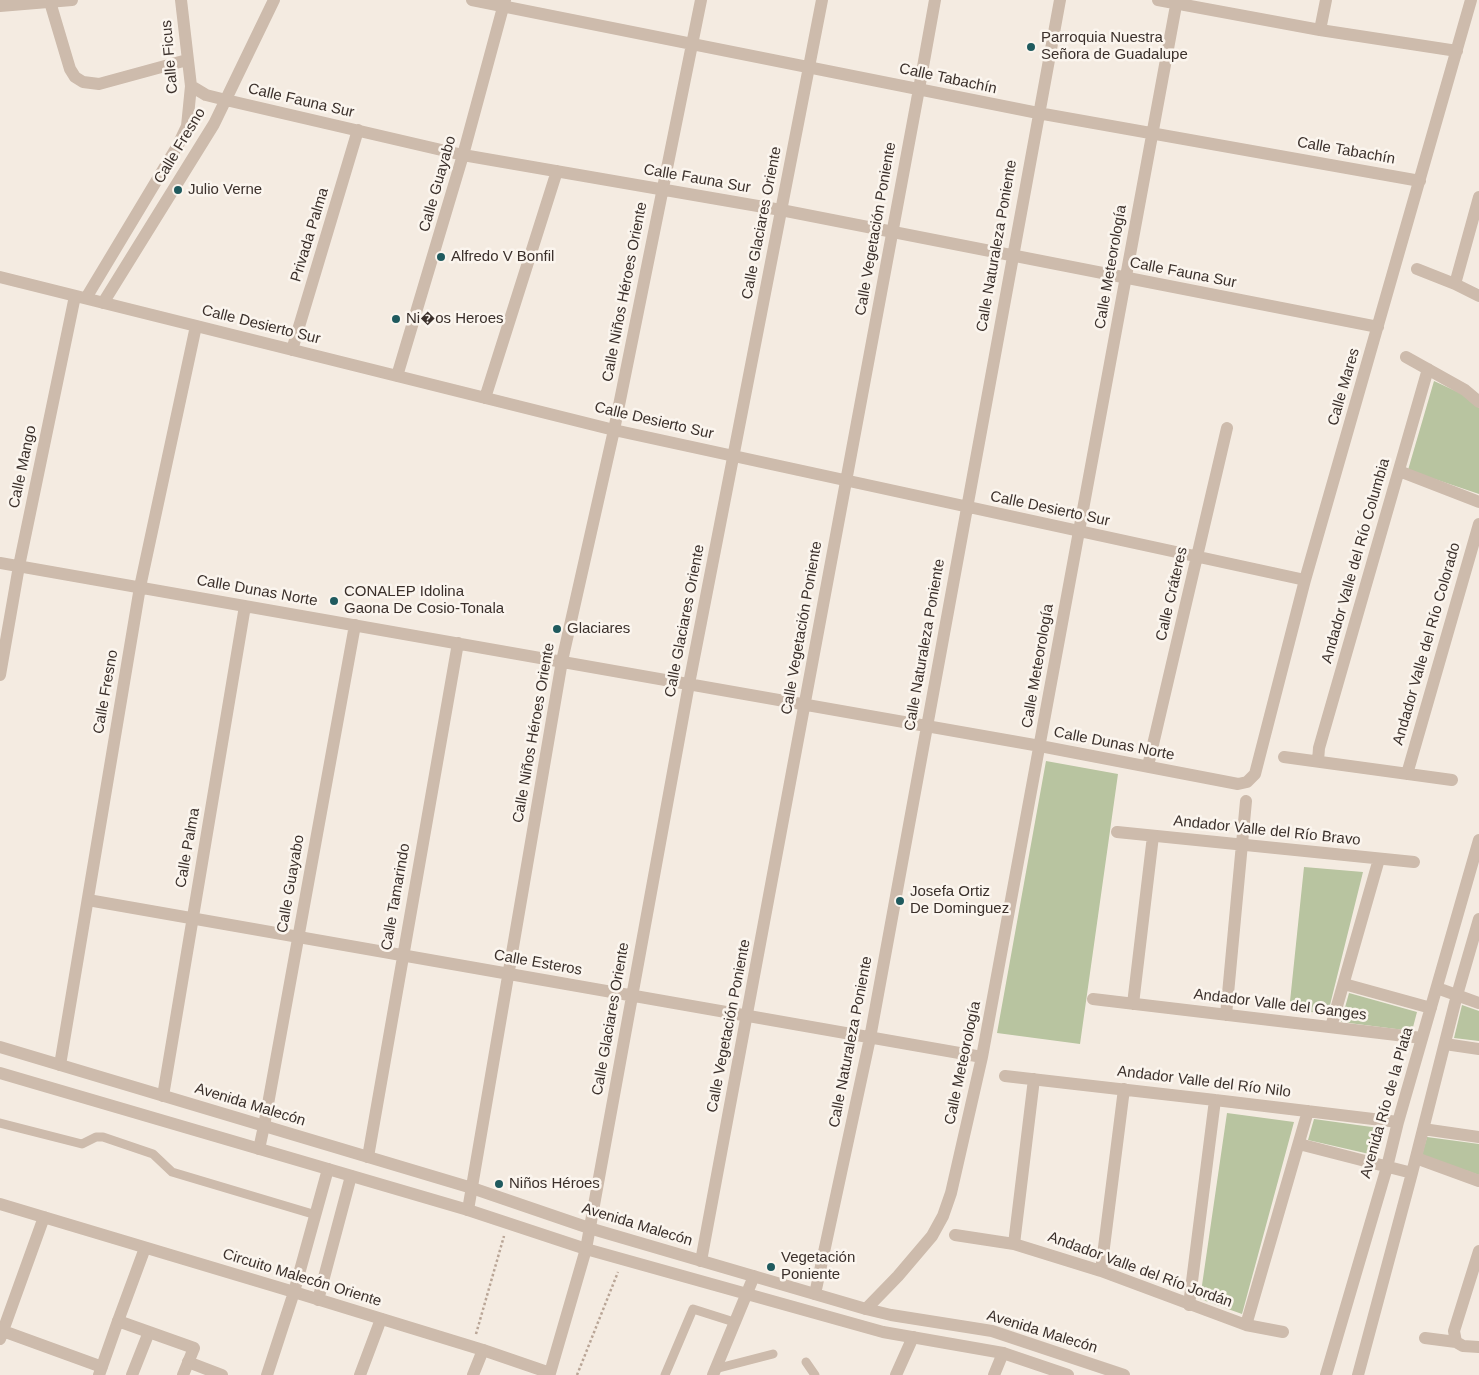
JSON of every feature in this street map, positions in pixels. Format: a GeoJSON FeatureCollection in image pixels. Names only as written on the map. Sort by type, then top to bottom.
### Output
{"type":"FeatureCollection","features":[{"type":"Feature","properties":{"kind":"street"},"geometry":{"type":"LineString","coordinates":[[0,6],[72,0]]}},
{"type":"Feature","properties":{"kind":"street","name":"Calle Ficus"},"geometry":{"type":"LineString","coordinates":[[181,0],[190,86],[189,112]]}},
{"type":"Feature","properties":{"kind":"street","name":"Calle Fresno"},"geometry":{"type":"LineString","coordinates":[[103,303],[214,124],[274,0]]}},
{"type":"Feature","properties":{"kind":"street","name":"Calle Tabachín"},"geometry":{"type":"LineString","coordinates":[[472,0],[504,3],[692,44],[1038,113],[1420,180]]}},
{"type":"Feature","properties":{"kind":"street","name":"Calle Niños Héroes Oriente"},"geometry":{"type":"LineString","coordinates":[[468,1210],[562,662],[614,430],[700,0]]}},
{"type":"Feature","properties":{"kind":"street","name":"Calle Glaciares Oriente"},"geometry":{"type":"LineString","coordinates":[[551,1374],[586,1249],[689,684],[822,0]]}},
{"type":"Feature","properties":{"kind":"street","name":"Calle Vegetación Poniente"},"geometry":{"type":"LineString","coordinates":[[701,1261],[935,0]]}},
{"type":"Feature","properties":{"kind":"street","name":"Calle Naturaleza Poniente"},"geometry":{"type":"LineString","coordinates":[[815,1294],[870,1038],[1060,0]]}},
{"type":"Feature","properties":{"kind":"street"},"geometry":{"type":"LineString","coordinates":[[1158,0],[1320,30],[1457,51]]}},
{"type":"Feature","properties":{"kind":"street"},"geometry":{"type":"LineString","coordinates":[[1320,30],[1326,0]]}},
{"type":"Feature","properties":{"kind":"street","name":"Calle Mares"},"geometry":{"type":"LineString","coordinates":[[1247,782],[1255,774],[1305,580],[1471,0]]}},
{"type":"Feature","properties":{"kind":"street"},"geometry":{"type":"LineString","coordinates":[[50,2],[70,69],[75,77],[83,82],[99,84],[187,60]]}},
{"type":"Feature","properties":{"kind":"street","name":"Calle Meteorología"},"geometry":{"type":"LineString","coordinates":[[866,1309],[898,1276],[932,1236],[943,1216],[951,1193],[982,1057],[1177,2]]}},
{"type":"Feature","properties":{"kind":"street","name":"Calle Guayabo"},"geometry":{"type":"LineString","coordinates":[[397,376],[464,155],[504,3]]}},
{"type":"Feature","properties":{"kind":"street","name":"Calle Fauna Sur"},"geometry":{"type":"LineString","coordinates":[[190,86],[206,95],[464,155],[781,210],[1378,327]]}},
{"type":"Feature","properties":{"kind":"street","name":"Calle Fresno"},"geometry":{"type":"LineString","coordinates":[[81,297],[178,145],[187,126],[189,112]]}},
{"type":"Feature","properties":{"kind":"street","name":"Privada Palma"},"geometry":{"type":"LineString","coordinates":[[292,350],[358,130]]}},
{"type":"Feature","properties":{"kind":"street"},"geometry":{"type":"LineString","coordinates":[[485,398],[556,171]]}},
{"type":"Feature","properties":{"kind":"street"},"geometry":{"type":"LineString","coordinates":[[1455,284],[1479,197]]}},
{"type":"Feature","properties":{"kind":"street"},"geometry":{"type":"LineString","coordinates":[[1417,269],[1479,296]]}},
{"type":"Feature","properties":{"kind":"street","name":"Calle Desierto Sur"},"geometry":{"type":"LineString","coordinates":[[0,277],[614,430],[1305,580]]}},
{"type":"Feature","properties":{"kind":"street","name":"Calle Mango"},"geometry":{"type":"LineString","coordinates":[[0,676],[20,566],[81,297]]}},
{"type":"Feature","properties":{"kind":"street","name":"Calle Fresno"},"geometry":{"type":"LineString","coordinates":[[60,1065],[140,587],[196,326]]}},
{"type":"Feature","properties":{"kind":"street"},"geometry":{"type":"LineString","coordinates":[[1406,357],[1465,390],[1479,402]]}},
{"type":"Feature","properties":{"kind":"street","name":"Andador Valle del Río Columbia"},"geometry":{"type":"LineString","coordinates":[[1318,761],[1319,748],[1428,369]]}},
{"type":"Feature","properties":{"kind":"street","name":"Calle Cráteres"},"geometry":{"type":"LineString","coordinates":[[1148,766],[1227,428]]}},
{"type":"Feature","properties":{"kind":"street"},"geometry":{"type":"LineString","coordinates":[[1399,472],[1479,502]]}},
{"type":"Feature","properties":{"kind":"street","name":"Andador Valle del Río Colorado"},"geometry":{"type":"LineString","coordinates":[[1407,774],[1479,524]]}},
{"type":"Feature","properties":{"kind":"street","name":"Calle Dunas Norte"},"geometry":{"type":"LineString","coordinates":[[0,563],[1040,746],[1238,784],[1247,782]]}},
{"type":"Feature","properties":{"kind":"street","name":"Calle Palma"},"geometry":{"type":"LineString","coordinates":[[163,1096],[246,606]]}},
{"type":"Feature","properties":{"kind":"street","name":"Calle Guayabo"},"geometry":{"type":"LineString","coordinates":[[259,1148],[355,625]]}},
{"type":"Feature","properties":{"kind":"street","name":"Calle Tamarindo"},"geometry":{"type":"LineString","coordinates":[[368,1157],[458,643]]}},
{"type":"Feature","properties":{"kind":"street"},"geometry":{"type":"LineString","coordinates":[[1284,757],[1452,780]]}},
{"type":"Feature","properties":{"kind":"street"},"geometry":{"type":"LineString","coordinates":[[1226,1015],[1246,801]]}},
{"type":"Feature","properties":{"kind":"street","name":"Andador Valle del Río Bravo"},"geometry":{"type":"LineString","coordinates":[[1117,832],[1414,862]]}},
{"type":"Feature","properties":{"kind":"street"},"geometry":{"type":"LineString","coordinates":[[1133,1004],[1153,836]]}},
{"type":"Feature","properties":{"kind":"street","name":"Avenida Río de la Plata"},"geometry":{"type":"LineString","coordinates":[[1326,1375],[1479,840]]}},
{"type":"Feature","properties":{"kind":"street"},"geometry":{"type":"LineString","coordinates":[[1332,1027],[1379,858]]}},
{"type":"Feature","properties":{"kind":"street","name":"Calle Esteros"},"geometry":{"type":"LineString","coordinates":[[88,900],[982,1057]]}},
{"type":"Feature","properties":{"kind":"street"},"geometry":{"type":"LineString","coordinates":[[1358,1375],[1412,1174],[1457,995],[1479,919]]}},
{"type":"Feature","properties":{"kind":"street"},"geometry":{"type":"LineString","coordinates":[[1344,984],[1431,1008]]}},
{"type":"Feature","properties":{"kind":"street"},"geometry":{"type":"LineString","coordinates":[[1437,988],[1479,1003]]}},
{"type":"Feature","properties":{"kind":"street","name":"Andador Valle del Ganges"},"geometry":{"type":"LineString","coordinates":[[1093,999],[1422,1038]]}},
{"type":"Feature","properties":{"kind":"street"},"geometry":{"type":"LineString","coordinates":[[1445,1044],[1479,1048]]}},
{"type":"Feature","properties":{"kind":"street","name":"Avenida Malecón"},"geometry":{"type":"LineString","coordinates":[[0,1047],[472,1188],[589,1228],[701,1261],[866,1309],[992,1331],[1124,1375]]}},
{"type":"Feature","properties":{"kind":"street"},"geometry":{"type":"LineString","coordinates":[[0,1073],[468,1210],[586,1249],[884,1332],[1003,1353],[1068,1375]]}},
{"type":"Feature","properties":{"kind":"street","name":"Andador Valle del Río Nilo"},"geometry":{"type":"LineString","coordinates":[[1005,1076],[1398,1122]]}},
{"type":"Feature","properties":{"kind":"street"},"geometry":{"type":"LineString","coordinates":[[1014,1244],[1034,1079]]}},
{"type":"Feature","properties":{"kind":"street"},"geometry":{"type":"LineString","coordinates":[[1101,1271],[1124,1089]]}},
{"type":"Feature","properties":{"kind":"street"},"geometry":{"type":"LineString","coordinates":[[1189,1304],[1215,1100]]}},
{"type":"Feature","properties":{"kind":"street"},"geometry":{"type":"LineString","coordinates":[[1246,1325],[1308,1111]]}},
{"type":"Feature","properties":{"kind":"street"},"geometry":{"type":"LineString","coordinates":[[1423,1129],[1479,1138]]}},
{"type":"Feature","properties":{"kind":"street"},"geometry":{"type":"LineString","coordinates":[[1299,1144],[1412,1174]]}},
{"type":"Feature","properties":{"kind":"street"},"geometry":{"type":"LineString","coordinates":[[1416,1158],[1479,1181]]}},
{"type":"Feature","properties":{"kind":"street"},"geometry":{"type":"LineString","coordinates":[[267,1375],[294,1292],[328,1169]]}},
{"type":"Feature","properties":{"kind":"street"},"geometry":{"type":"LineString","coordinates":[[318,1300],[351,1176]]}},
{"type":"Feature","properties":{"kind":"street","name":"Circuito Malecón Oriente"},"geometry":{"type":"LineString","coordinates":[[0,1204],[294,1292],[478,1349],[551,1374]]}},
{"type":"Feature","properties":{"kind":"street"},"geometry":{"type":"LineString","coordinates":[[44,1217],[1,1335],[100,1371],[145,1248]]}},
{"type":"Feature","properties":{"kind":"street","name":"Andador Valle del Río Jordán"},"geometry":{"type":"LineString","coordinates":[[955,1235],[1014,1244],[1101,1271],[1246,1325],[1283,1332]]}},
{"type":"Feature","properties":{"kind":"street"},"geometry":{"type":"LineString","coordinates":[[1456,1342],[1454,1331],[1479,1251]]}},
{"type":"Feature","properties":{"kind":"street"},"geometry":{"type":"LineString","coordinates":[[714,1372],[754,1276]]}},
{"type":"Feature","properties":{"kind":"street"},"geometry":{"type":"LineString","coordinates":[[360,1375],[381,1319]]}},
{"type":"Feature","properties":{"kind":"street"},"geometry":{"type":"LineString","coordinates":[[118,1321],[194,1348],[183,1375]]}},
{"type":"Feature","properties":{"kind":"street"},"geometry":{"type":"LineString","coordinates":[[132,1375],[149,1332]]}},
{"type":"Feature","properties":{"kind":"street"},"geometry":{"type":"LineString","coordinates":[[896,1375],[914,1337]]}},
{"type":"Feature","properties":{"kind":"street"},"geometry":{"type":"LineString","coordinates":[[1425,1338],[1456,1342],[1463,1346],[1479,1347]]}},
{"type":"Feature","properties":{"kind":"street"},"geometry":{"type":"LineString","coordinates":[[473,1375],[478,1349]]}},
{"type":"Feature","properties":{"kind":"street"},"geometry":{"type":"LineString","coordinates":[[994,1375],[1003,1353]]}},
{"type":"Feature","properties":{"kind":"street"},"geometry":{"type":"LineString","coordinates":[[188,1362],[222,1375]]}},
{"type":"Feature","properties":{"kind":"lane"},"geometry":{"type":"LineString","coordinates":[[0,1123],[82,1144],[96,1137],[103,1137],[156,1156],[172,1172],[316,1215]]}},
{"type":"Feature","properties":{"kind":"lane"},"geometry":{"type":"LineString","coordinates":[[666,1375],[693,1309],[734,1322]]}},
{"type":"Feature","properties":{"kind":"lane"},"geometry":{"type":"LineString","coordinates":[[714,1372],[773,1354]]}},
{"type":"Feature","properties":{"kind":"lane"},"geometry":{"type":"LineString","coordinates":[[806,1362],[815,1375]]}},
{"type":"Feature","properties":{"kind":"path"},"geometry":{"type":"LineString","coordinates":[[478,1349],[507,1223]]}},
{"type":"Feature","properties":{"kind":"path"},"geometry":{"type":"LineString","coordinates":[[577,1375],[623,1259]]}},
{"type":"Feature","properties":{"kind":"green space"},"geometry":{"type":"Polygon","coordinates":[[[1434,381],[1462,394],[1479,408],[1479,494],[1408,470],[1434,381]]]}},
{"type":"Feature","properties":{"kind":"green space"},"geometry":{"type":"Polygon","coordinates":[[[1046,761],[1118,774],[1080,1044],[997,1033],[1046,761]]]}},
{"type":"Feature","properties":{"kind":"green space"},"geometry":{"type":"Polygon","coordinates":[[[1304,867],[1363,872],[1328,1013],[1289,1011],[1304,867]]]}},
{"type":"Feature","properties":{"kind":"green space"},"geometry":{"type":"Polygon","coordinates":[[[1349,993],[1417,1012],[1412,1031],[1341,1022],[1349,993]]]}},
{"type":"Feature","properties":{"kind":"green space"},"geometry":{"type":"Polygon","coordinates":[[[1462,1005],[1479,1011],[1479,1041],[1454,1038],[1462,1005]]]}},
{"type":"Feature","properties":{"kind":"green space"},"geometry":{"type":"Polygon","coordinates":[[[1227,1113],[1294,1122],[1242,1314],[1200,1299],[1227,1113]]]}},
{"type":"Feature","properties":{"kind":"green space"},"geometry":{"type":"Polygon","coordinates":[[[1314,1119],[1386,1129],[1378,1156],[1308,1140],[1314,1119]]]}},
{"type":"Feature","properties":{"kind":"green space"},"geometry":{"type":"Polygon","coordinates":[[[1427,1137],[1479,1144],[1479,1175],[1422,1155],[1427,1137]]]}},
{"type":"Feature","properties":{"kind":"place","name":"Parroquia Nuestra Señora de Guadalupe"},"geometry":{"type":"Point","coordinates":[1031,47]}},
{"type":"Feature","properties":{"kind":"place","name":"Julio Verne"},"geometry":{"type":"Point","coordinates":[178,190]}},
{"type":"Feature","properties":{"kind":"place","name":"Alfredo V Bonfil"},"geometry":{"type":"Point","coordinates":[441,257]}},
{"type":"Feature","properties":{"kind":"place","name":"Ni�os Heroes"},"geometry":{"type":"Point","coordinates":[396,319]}},
{"type":"Feature","properties":{"kind":"place","name":"CONALEP Idolina Gaona De Cosio-Tonala"},"geometry":{"type":"Point","coordinates":[334,601]}},
{"type":"Feature","properties":{"kind":"place","name":"Glaciares"},"geometry":{"type":"Point","coordinates":[557,629]}},
{"type":"Feature","properties":{"kind":"place","name":"Josefa Ortiz De Dominguez"},"geometry":{"type":"Point","coordinates":[900,901]}},
{"type":"Feature","properties":{"kind":"place","name":"Niños Héroes"},"geometry":{"type":"Point","coordinates":[499,1184]}},
{"type":"Feature","properties":{"kind":"place","name":"Vegetación Poniente"},"geometry":{"type":"Point","coordinates":[771,1267]}}]}
